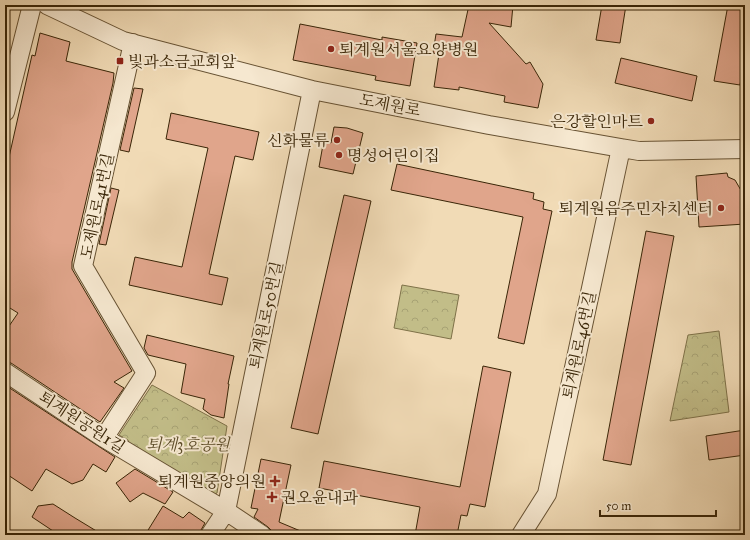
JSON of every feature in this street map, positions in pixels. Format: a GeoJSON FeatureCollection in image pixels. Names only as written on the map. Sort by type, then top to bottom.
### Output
{"type":"FeatureCollection","features":[{"type":"Feature","properties":{"kind":"street"},"geometry":{"type":"LineString","coordinates":[[5,112],[32,5]]}},
{"type":"Feature","properties":{"kind":"street","name":"도제원로"},"geometry":{"type":"LineString","coordinates":[[46,5],[122,41],[312,90],[489,125],[621,148],[639,150],[745,149]]}},
{"type":"Feature","properties":{"kind":"street","name":"도제원로41번길"},"geometry":{"type":"LineString","coordinates":[[104,438],[146,373],[83,266],[133,43]]}},
{"type":"Feature","properties":{"kind":"street","name":"퇴계원로50번길"},"geometry":{"type":"LineString","coordinates":[[210,535],[226,511],[312,90]]}},
{"type":"Feature","properties":{"kind":"street","name":"퇴계원로46번길"},"geometry":{"type":"LineString","coordinates":[[521,535],[547,494],[621,148]]}},
{"type":"Feature","properties":{"kind":"street","name":"퇴계원공원1길"},"geometry":{"type":"LineString","coordinates":[[5,372],[104,438],[226,511],[262,535]]}},
{"type":"Feature","properties":{"kind":"green space"},"geometry":{"type":"Polygon","coordinates":[[[402,285],[459,295],[451,339],[394,328],[402,285]]]}},
{"type":"Feature","properties":{"kind":"green space"},"geometry":{"type":"Polygon","coordinates":[[[719,331],[729,412],[670,421],[688,335],[719,331]]]}},
{"type":"Feature","properties":{"kind":"green space","name":"퇴계3호공원"},"geometry":{"type":"Polygon","coordinates":[[[152,385],[227,426],[217,493],[211,496],[130,449],[128,440],[119,435],[152,385]]]}},
{"type":"Feature","properties":{"kind":"building"},"geometry":{"type":"Polygon","coordinates":[[[469,5],[513,5],[511,27],[489,23],[526,64],[530,62],[543,84],[538,108],[504,102],[505,96],[459,87],[459,90],[434,87],[439,54],[433,53],[436,34],[462,37],[469,5]]]}},
{"type":"Feature","properties":{"kind":"building"},"geometry":{"type":"Polygon","coordinates":[[[602,5],[626,5],[620,43],[596,40],[602,5]]]}},
{"type":"Feature","properties":{"kind":"building"},"geometry":{"type":"Polygon","coordinates":[[[728,5],[745,5],[745,54],[740,85],[714,81],[728,5]]]}},
{"type":"Feature","properties":{"kind":"building"},"geometry":{"type":"Polygon","coordinates":[[[300,24],[382,40],[382,37],[417,43],[410,86],[375,80],[376,76],[293,60],[300,24]]]}},
{"type":"Feature","properties":{"kind":"building"},"geometry":{"type":"Polygon","coordinates":[[[40,33],[70,42],[66,61],[114,73],[72,262],[72,269],[132,371],[114,382],[124,388],[100,422],[11,363],[5,362],[5,332],[18,313],[5,305],[5,175],[32,55],[35,56],[40,33]]]}},
{"type":"Feature","properties":{"kind":"building"},"geometry":{"type":"Polygon","coordinates":[[[621,58],[697,76],[692,101],[615,83],[621,58]]]}},
{"type":"Feature","properties":{"kind":"building"},"geometry":{"type":"Polygon","coordinates":[[[134,88],[143,89],[129,152],[120,150],[134,88]]]}},
{"type":"Feature","properties":{"kind":"building"},"geometry":{"type":"Polygon","coordinates":[[[171,113],[259,132],[253,160],[235,156],[209,274],[228,278],[222,305],[129,285],[135,257],[182,267],[208,148],[166,139],[171,113]]]}},
{"type":"Feature","properties":{"kind":"building","name":"명성어린이집"},"geometry":{"type":"Polygon","coordinates":[[[334,127],[347,128],[363,133],[353,174],[319,167],[324,139],[331,143],[334,127]]]}},
{"type":"Feature","properties":{"kind":"building"},"geometry":{"type":"Polygon","coordinates":[[[397,164],[534,193],[533,199],[544,202],[543,209],[552,211],[524,344],[498,338],[523,217],[391,190],[397,164]]]}},
{"type":"Feature","properties":{"kind":"building","name":"퇴계원읍주민자치센터"},"geometry":{"type":"Polygon","coordinates":[[[727,173],[728,177],[735,180],[742,192],[745,192],[745,224],[699,227],[696,176],[727,173]]]}},
{"type":"Feature","properties":{"kind":"building"},"geometry":{"type":"Polygon","coordinates":[[[111,188],[119,190],[106,245],[99,244],[111,188]]]}},
{"type":"Feature","properties":{"kind":"building"},"geometry":{"type":"Polygon","coordinates":[[[344,195],[371,201],[318,434],[291,428],[344,195]]]}},
{"type":"Feature","properties":{"kind":"building"},"geometry":{"type":"Polygon","coordinates":[[[646,231],[674,236],[631,465],[603,460],[646,231]]]}},
{"type":"Feature","properties":{"kind":"building"},"geometry":{"type":"Polygon","coordinates":[[[147,335],[234,356],[228,384],[224,418],[211,415],[203,409],[205,399],[181,393],[186,364],[148,355],[144,348],[147,335]]]}},
{"type":"Feature","properties":{"kind":"building"},"geometry":{"type":"Polygon","coordinates":[[[483,366],[511,372],[485,507],[470,504],[467,516],[461,515],[457,535],[415,535],[420,507],[319,488],[324,461],[460,487],[483,366]]]}},
{"type":"Feature","properties":{"kind":"building"},"geometry":{"type":"Polygon","coordinates":[[[5,385],[115,457],[106,472],[93,464],[83,480],[72,484],[46,469],[32,491],[5,473],[5,385]]]}},
{"type":"Feature","properties":{"kind":"building"},"geometry":{"type":"Polygon","coordinates":[[[745,430],[745,455],[709,460],[706,436],[745,430]]]}},
{"type":"Feature","properties":{"kind":"building"},"geometry":{"type":"Polygon","coordinates":[[[261,459],[291,465],[279,522],[310,535],[272,535],[271,530],[268,527],[254,517],[258,509],[251,508],[261,459]]]}},
{"type":"Feature","properties":{"kind":"building"},"geometry":{"type":"Polygon","coordinates":[[[135,469],[173,492],[165,504],[143,493],[130,502],[116,483],[135,469]]]}},
{"type":"Feature","properties":{"kind":"building"},"geometry":{"type":"Polygon","coordinates":[[[53,504],[103,535],[59,535],[32,517],[38,506],[53,504]]]}},
{"type":"Feature","properties":{"kind":"building"},"geometry":{"type":"Polygon","coordinates":[[[163,506],[183,518],[189,512],[205,523],[200,535],[145,535],[163,506]]]}},
{"type":"Feature","properties":{"kind":"place","name":"퇴계원서울요양병원"},"geometry":{"type":"Point","coordinates":[331,49]}},
{"type":"Feature","properties":{"kind":"place","name":"빛과소금교회앞"},"geometry":{"type":"Point","coordinates":[120,61]}},
{"type":"Feature","properties":{"kind":"place","name":"은강할인마트"},"geometry":{"type":"Point","coordinates":[651,121]}},
{"type":"Feature","properties":{"kind":"place","name":"신화물류"},"geometry":{"type":"Point","coordinates":[337,140]}},
{"type":"Feature","properties":{"kind":"place","name":"명성어린이집"},"geometry":{"type":"Point","coordinates":[339,155]}},
{"type":"Feature","properties":{"kind":"place","name":"퇴계원읍주민자치센터"},"geometry":{"type":"Point","coordinates":[721,208]}},
{"type":"Feature","properties":{"kind":"place","name":"퇴계원중앙의원"},"geometry":{"type":"Point","coordinates":[275,481]}},
{"type":"Feature","properties":{"kind":"place","name":"권오윤내과"},"geometry":{"type":"Point","coordinates":[272,497]}}]}
